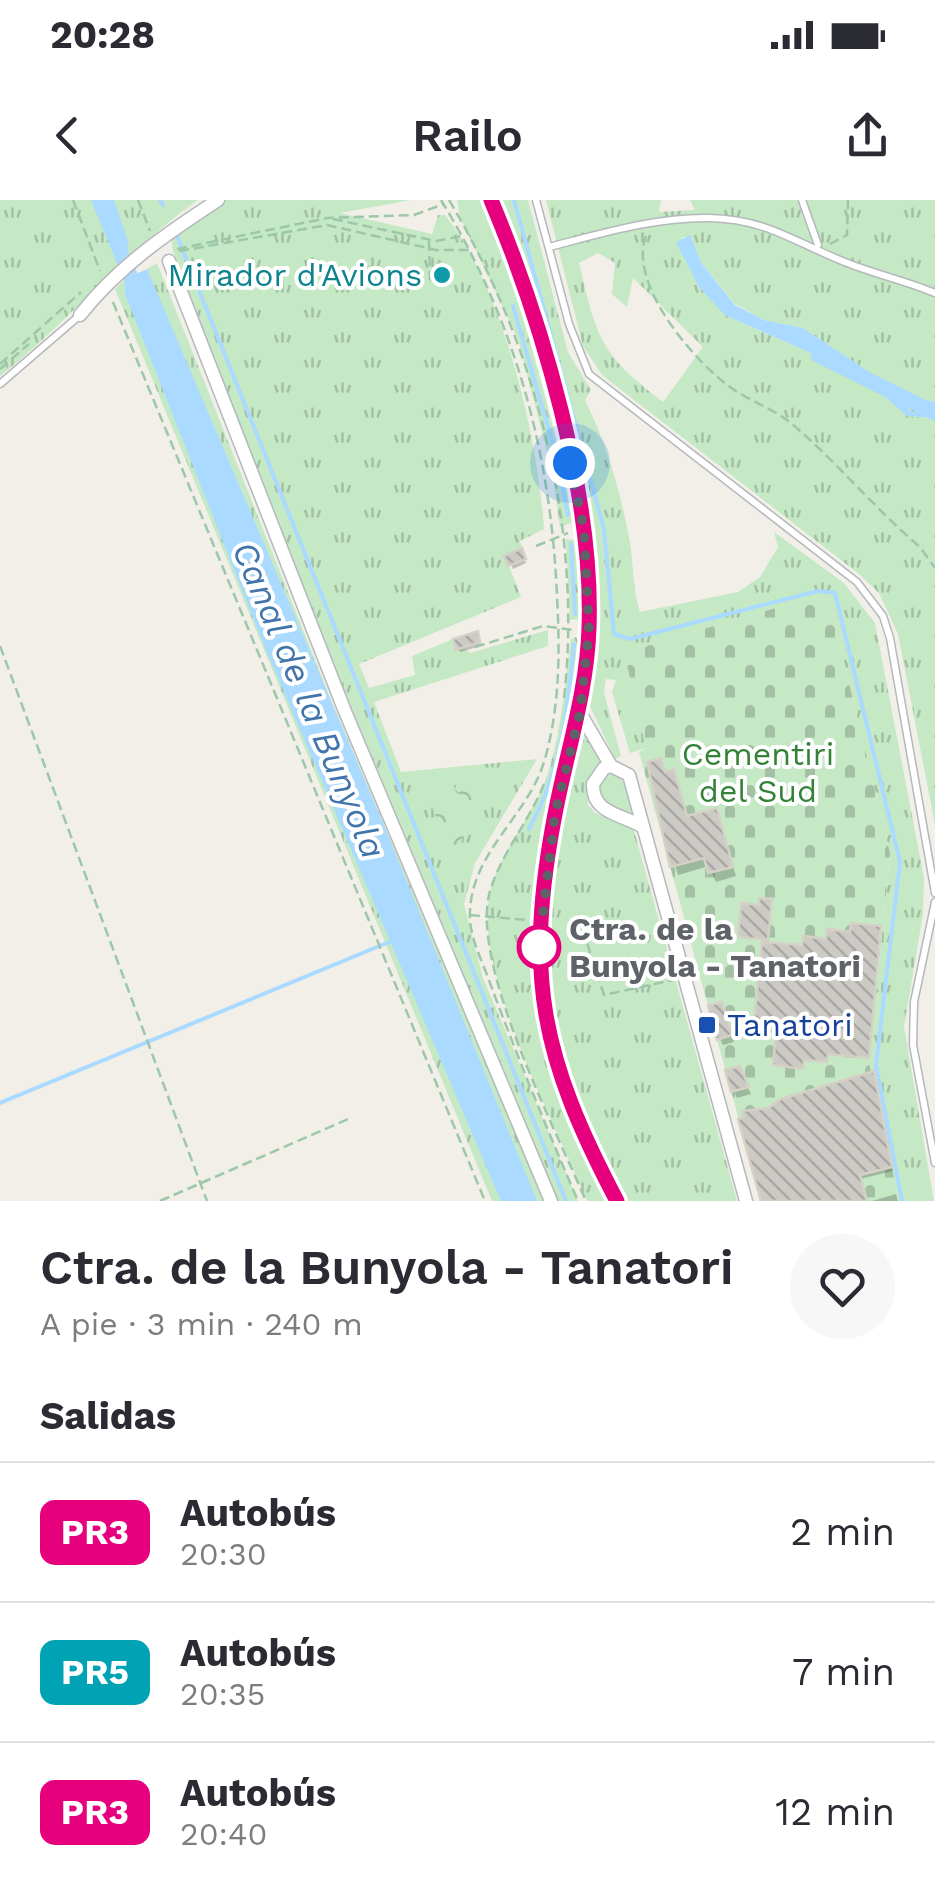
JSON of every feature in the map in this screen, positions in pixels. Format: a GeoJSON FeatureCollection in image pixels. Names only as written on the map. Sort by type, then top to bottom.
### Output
{"type":"FeatureCollection","features":[{"type":"Feature","properties":{"kind":"street"},"geometry":{"type":"LineString","coordinates":[[80,315],[105,278],[163,253],[218,200]]}},
{"type":"Feature","properties":{"kind":"street"},"geometry":{"type":"LineString","coordinates":[[491,200],[523,282],[584,530],[589,631],[580,713],[555,814],[538,959],[551,1053],[566,1097],[617,1201]]}},
{"type":"Feature","properties":{"kind":"street"},"geometry":{"type":"LineString","coordinates":[[163,253],[344,709],[551,1201]]}},
{"type":"Feature","properties":{"kind":"street"},"geometry":{"type":"LineString","coordinates":[[580,713],[612,766],[629,776],[746,1201]]}},
{"type":"Feature","properties":{"kind":"street"},"geometry":{"type":"LineString","coordinates":[[612,766],[604,768],[593,784],[596,801],[602,809],[643,827]]}},
{"type":"Feature","properties":{"kind":"lane"},"geometry":{"type":"LineString","coordinates":[[536,200],[569,324],[589,374],[857,582],[883,616],[931,837],[935,892]]}},
{"type":"Feature","properties":{"kind":"lane"},"geometry":{"type":"LineString","coordinates":[[802,200],[818,246]]}},
{"type":"Feature","properties":{"kind":"lane"},"geometry":{"type":"LineString","coordinates":[[548,246],[650,224],[708,218],[752,222],[818,246],[845,263],[882,271],[935,293]]}},
{"type":"Feature","properties":{"kind":"lane"},"geometry":{"type":"LineString","coordinates":[[0,384],[80,315]]}},
{"type":"Feature","properties":{"kind":"lane"},"geometry":{"type":"LineString","coordinates":[[935,902],[914,1002],[912,1044],[935,1162]]}},
{"type":"Feature","properties":{"kind":"path"},"geometry":{"type":"LineString","coordinates":[[73,200],[486,1201]]}},
{"type":"Feature","properties":{"kind":"path"},"geometry":{"type":"LineString","coordinates":[[450,200],[514,334],[536,404],[562,534],[568,629],[554,754],[537,801],[494,880],[487,916],[496,978],[586,1201]]}},
{"type":"Feature","properties":{"kind":"path"},"geometry":{"type":"LineString","coordinates":[[818,246],[847,236],[848,200]]}},
{"type":"Feature","properties":{"kind":"path"},"geometry":{"type":"LineString","coordinates":[[163,253],[327,218],[414,215],[442,202],[473,249],[532,409],[554,536],[558,628],[556,698],[543,766],[481,868],[470,914],[499,1007],[578,1201]]}},
{"type":"Feature","properties":{"kind":"path"},"geometry":{"type":"LineString","coordinates":[[327,218],[429,240],[463,236]]}},
{"type":"Feature","properties":{"kind":"path"},"geometry":{"type":"LineString","coordinates":[[650,224],[642,247],[645,272],[660,308],[691,348],[723,382],[790,422],[920,547],[935,568]]}},
{"type":"Feature","properties":{"kind":"path"},"geometry":{"type":"LineString","coordinates":[[163,253],[327,225],[428,248],[473,249]]}},
{"type":"Feature","properties":{"kind":"path"},"geometry":{"type":"LineString","coordinates":[[429,240],[430,279],[437,284],[448,282],[446,272]]}},
{"type":"Feature","properties":{"kind":"path"},"geometry":{"type":"LineString","coordinates":[[0,366],[105,278]]}},
{"type":"Feature","properties":{"kind":"path"},"geometry":{"type":"LineString","coordinates":[[0,366],[84,296]]}},
{"type":"Feature","properties":{"kind":"path"},"geometry":{"type":"LineString","coordinates":[[536,546],[554,536],[584,530]]}},
{"type":"Feature","properties":{"kind":"path"},"geometry":{"type":"LineString","coordinates":[[475,647],[542,626],[589,631]]}},
{"type":"Feature","properties":{"kind":"path"},"geometry":{"type":"LineString","coordinates":[[0,646],[207,1201]]}},
{"type":"Feature","properties":{"kind":"path"},"geometry":{"type":"LineString","coordinates":[[470,914],[534,921]]}},
{"type":"Feature","properties":{"kind":"path"},"geometry":{"type":"LineString","coordinates":[[578,915],[604,995],[680,979]]}},
{"type":"Feature","properties":{"kind":"path"},"geometry":{"type":"LineString","coordinates":[[160,1201],[348,1119]]}},
{"type":"Feature","properties":{"kind":"green space"},"geometry":{"type":"Polygon","coordinates":[[[0,200],[198,200],[146,241],[0,376],[0,200]]]}},
{"type":"Feature","properties":{"kind":"green space"},"geometry":{"type":"Polygon","coordinates":[[[222,200],[411,200],[340,213],[432,234],[438,215],[445,215],[466,246],[500,322],[525,408],[544,529],[520,541],[522,548],[505,556],[521,597],[359,664],[369,688],[415,675],[412,656],[453,639],[470,653],[548,630],[548,646],[374,702],[401,772],[537,759],[475,863],[464,904],[483,978],[578,1201],[558,1201],[320,632],[173,252],[171,236],[222,200]]]}},
{"type":"Feature","properties":{"kind":"green space"},"geometry":{"type":"Polygon","coordinates":[[[457,200],[482,200],[523,319],[576,521],[560,527],[552,471],[518,339],[460,217],[457,200]]]}},
{"type":"Feature","properties":{"kind":"green space"},"geometry":{"type":"Polygon","coordinates":[[[501,200],[528,200],[568,352],[591,390],[585,400],[618,488],[640,612],[738,592],[760,577],[778,547],[774,532],[844,583],[875,623],[924,878],[923,914],[904,1027],[934,1201],[899,1201],[869,1063],[890,853],[829,600],[817,596],[624,652],[646,748],[630,753],[612,692],[616,680],[606,679],[604,692],[621,756],[615,759],[590,706],[599,616],[590,510],[543,323],[501,200]]]}},
{"type":"Feature","properties":{"kind":"green space"},"geometry":{"type":"Polygon","coordinates":[[[546,200],[661,200],[659,212],[695,210],[690,200],[935,200],[935,402],[917,399],[919,411],[914,413],[901,403],[906,397],[803,328],[764,320],[735,304],[702,264],[690,236],[681,238],[725,315],[858,374],[907,416],[935,418],[935,825],[898,634],[879,593],[602,375],[583,346],[546,200]],[[598,253],[579,263],[597,328],[613,357],[663,402],[703,347],[633,278],[627,307],[612,294],[615,263],[598,253]]]}},
{"type":"Feature","properties":{"kind":"green space"},"geometry":{"type":"Polygon","coordinates":[[[157,263],[331,700],[545,1201],[532,1201],[147,269],[157,263]]]}},
{"type":"Feature","properties":{"kind":"green space"},"geometry":{"type":"Polygon","coordinates":[[[125,279],[508,1201],[492,1201],[115,289],[125,279]]]}},
{"type":"Feature","properties":{"kind":"green space"},"geometry":{"type":"Polygon","coordinates":[[[566,539],[579,541],[582,619],[570,620],[566,539]]]}},
{"type":"Feature","properties":{"kind":"green space","name":"Cementiri del Sud"},"geometry":{"type":"Polygon","coordinates":[[[817,596],[829,600],[890,853],[869,1063],[899,1201],[761,1201],[639,752],[646,748],[624,652],[817,596]]]}},
{"type":"Feature","properties":{"kind":"green space"},"geometry":{"type":"Polygon","coordinates":[[[576,637],[580,644],[577,673],[538,866],[532,964],[546,1061],[573,1132],[608,1201],[587,1201],[539,1093],[506,1009],[488,931],[492,884],[542,789],[554,753],[571,639],[576,637]]]}},
{"type":"Feature","properties":{"kind":"green space"},"geometry":{"type":"Polygon","coordinates":[[[585,734],[602,762],[587,784],[588,805],[595,813],[633,827],[737,1201],[627,1201],[566,1070],[548,987],[548,914],[559,841],[585,734]]]}},
{"type":"Feature","properties":{"kind":"green space"},"geometry":{"type":"Polygon","coordinates":[[[617,774],[625,785],[633,815],[610,806],[600,796],[599,784],[606,775],[617,774]]]}},
{"type":"Feature","properties":{"kind":"green space"},"geometry":{"type":"Polygon","coordinates":[[[458,779],[470,781],[478,792],[478,804],[470,807],[455,789],[458,779]]]}},
{"type":"Feature","properties":{"kind":"green space"},"geometry":{"type":"Polygon","coordinates":[[[441,800],[475,821],[451,856],[431,804],[441,800]]]}},
{"type":"Feature","properties":{"kind":"water"},"geometry":{"type":"Polygon","coordinates":[[[93,200],[114,200],[129,244],[121,253],[93,200]]]}},
{"type":"Feature","properties":{"kind":"water"},"geometry":{"type":"Polygon","coordinates":[[[690,235],[702,264],[735,305],[764,320],[803,328],[907,397],[902,403],[913,413],[921,404],[915,398],[935,402],[935,418],[907,416],[858,374],[725,315],[699,287],[676,242],[690,235]]]}},
{"type":"Feature","properties":{"kind":"water"},"geometry":{"type":"Polygon","coordinates":[[[147,269],[380,816],[537,1201],[501,1201],[263,643],[125,294],[125,279],[147,269]]]}},
{"type":"Feature","properties":{"kind":"building"},"geometry":{"type":"Polygon","coordinates":[[[522,548],[526,559],[508,566],[504,556],[522,548]]]}},
{"type":"Feature","properties":{"kind":"building"},"geometry":{"type":"Polygon","coordinates":[[[478,631],[480,642],[456,650],[453,639],[478,631]]]}},
{"type":"Feature","properties":{"kind":"building"},"geometry":{"type":"Polygon","coordinates":[[[661,758],[665,772],[674,769],[687,816],[717,808],[733,867],[708,873],[704,858],[670,867],[647,762],[661,758]]]}},
{"type":"Feature","properties":{"kind":"building"},"geometry":{"type":"Polygon","coordinates":[[[759,898],[772,899],[768,940],[738,937],[741,903],[759,905],[759,898]]]}},
{"type":"Feature","properties":{"kind":"building"},"geometry":{"type":"Polygon","coordinates":[[[851,923],[881,926],[869,1058],[828,1054],[827,1062],[804,1060],[803,1069],[773,1065],[776,1034],[753,1032],[762,942],[802,945],[803,936],[826,939],[827,929],[850,932],[851,923]]]}},
{"type":"Feature","properties":{"kind":"building"},"geometry":{"type":"Polygon","coordinates":[[[722,1002],[732,1035],[717,1040],[708,1005],[722,1002]]]}},
{"type":"Feature","properties":{"kind":"building"},"geometry":{"type":"Polygon","coordinates":[[[740,1066],[749,1087],[731,1092],[725,1070],[740,1066]]]}},
{"type":"Feature","properties":{"kind":"building"},"geometry":{"type":"Polygon","coordinates":[[[874,1071],[892,1167],[860,1175],[867,1201],[761,1201],[738,1119],[744,1117],[742,1111],[768,1108],[781,1099],[874,1071]]]}},
{"type":"Feature","properties":{"kind":"waterway","name":"Canal de la Bunyola"},"geometry":{"type":"LineString","coordinates":[[99,200],[138,294]]}},
{"type":"Feature","properties":{"kind":"waterway"},"geometry":{"type":"LineString","coordinates":[[160,200],[163,205]]}},
{"type":"Feature","properties":{"kind":"waterway"},"geometry":{"type":"LineString","coordinates":[[514,200],[604,529],[614,634],[630,639],[818,591],[835,593],[900,862],[876,1065],[902,1201]]}},
{"type":"Feature","properties":{"kind":"waterway"},"geometry":{"type":"LineString","coordinates":[[177,236],[566,1201]]}},
{"type":"Feature","properties":{"kind":"waterway"},"geometry":{"type":"LineString","coordinates":[[513,306],[555,451],[568,515]]}},
{"type":"Feature","properties":{"kind":"waterway"},"geometry":{"type":"LineString","coordinates":[[818,355],[935,413]]}},
{"type":"Feature","properties":{"kind":"waterway"},"geometry":{"type":"LineString","coordinates":[[571,544],[575,614]]}},
{"type":"Feature","properties":{"kind":"waterway"},"geometry":{"type":"LineString","coordinates":[[529,829],[556,763],[574,644]]}},
{"type":"Feature","properties":{"kind":"waterway"},"geometry":{"type":"LineString","coordinates":[[0,1103],[394,940]]}},
{"type":"Feature","properties":{"kind":"bus line","name":"PR3"},"geometry":{"type":"LineString","coordinates":[[491,200],[523,282],[555,398],[584,530],[590,605],[586,670],[580,713],[555,814],[538,959],[551,1053],[566,1097],[617,1201]]}},
{"type":"Feature","properties":{"kind":"place","name":"Mirador d'Avions"},"geometry":{"type":"Point","coordinates":[442,275]}},
{"type":"Feature","properties":{"kind":"place","name":"Ctra. de la Bunyola - Tanatori"},"geometry":{"type":"Point","coordinates":[539,947]}},
{"type":"Feature","properties":{"kind":"place","name":"Tanatori"},"geometry":{"type":"Point","coordinates":[707,1025]}},
{"type":"Feature","properties":{"kind":"route"},"geometry":{"type":"LineString","coordinates":[[539,947],[555,814],[580,713],[589,631],[584,530],[570,463]]}}]}
